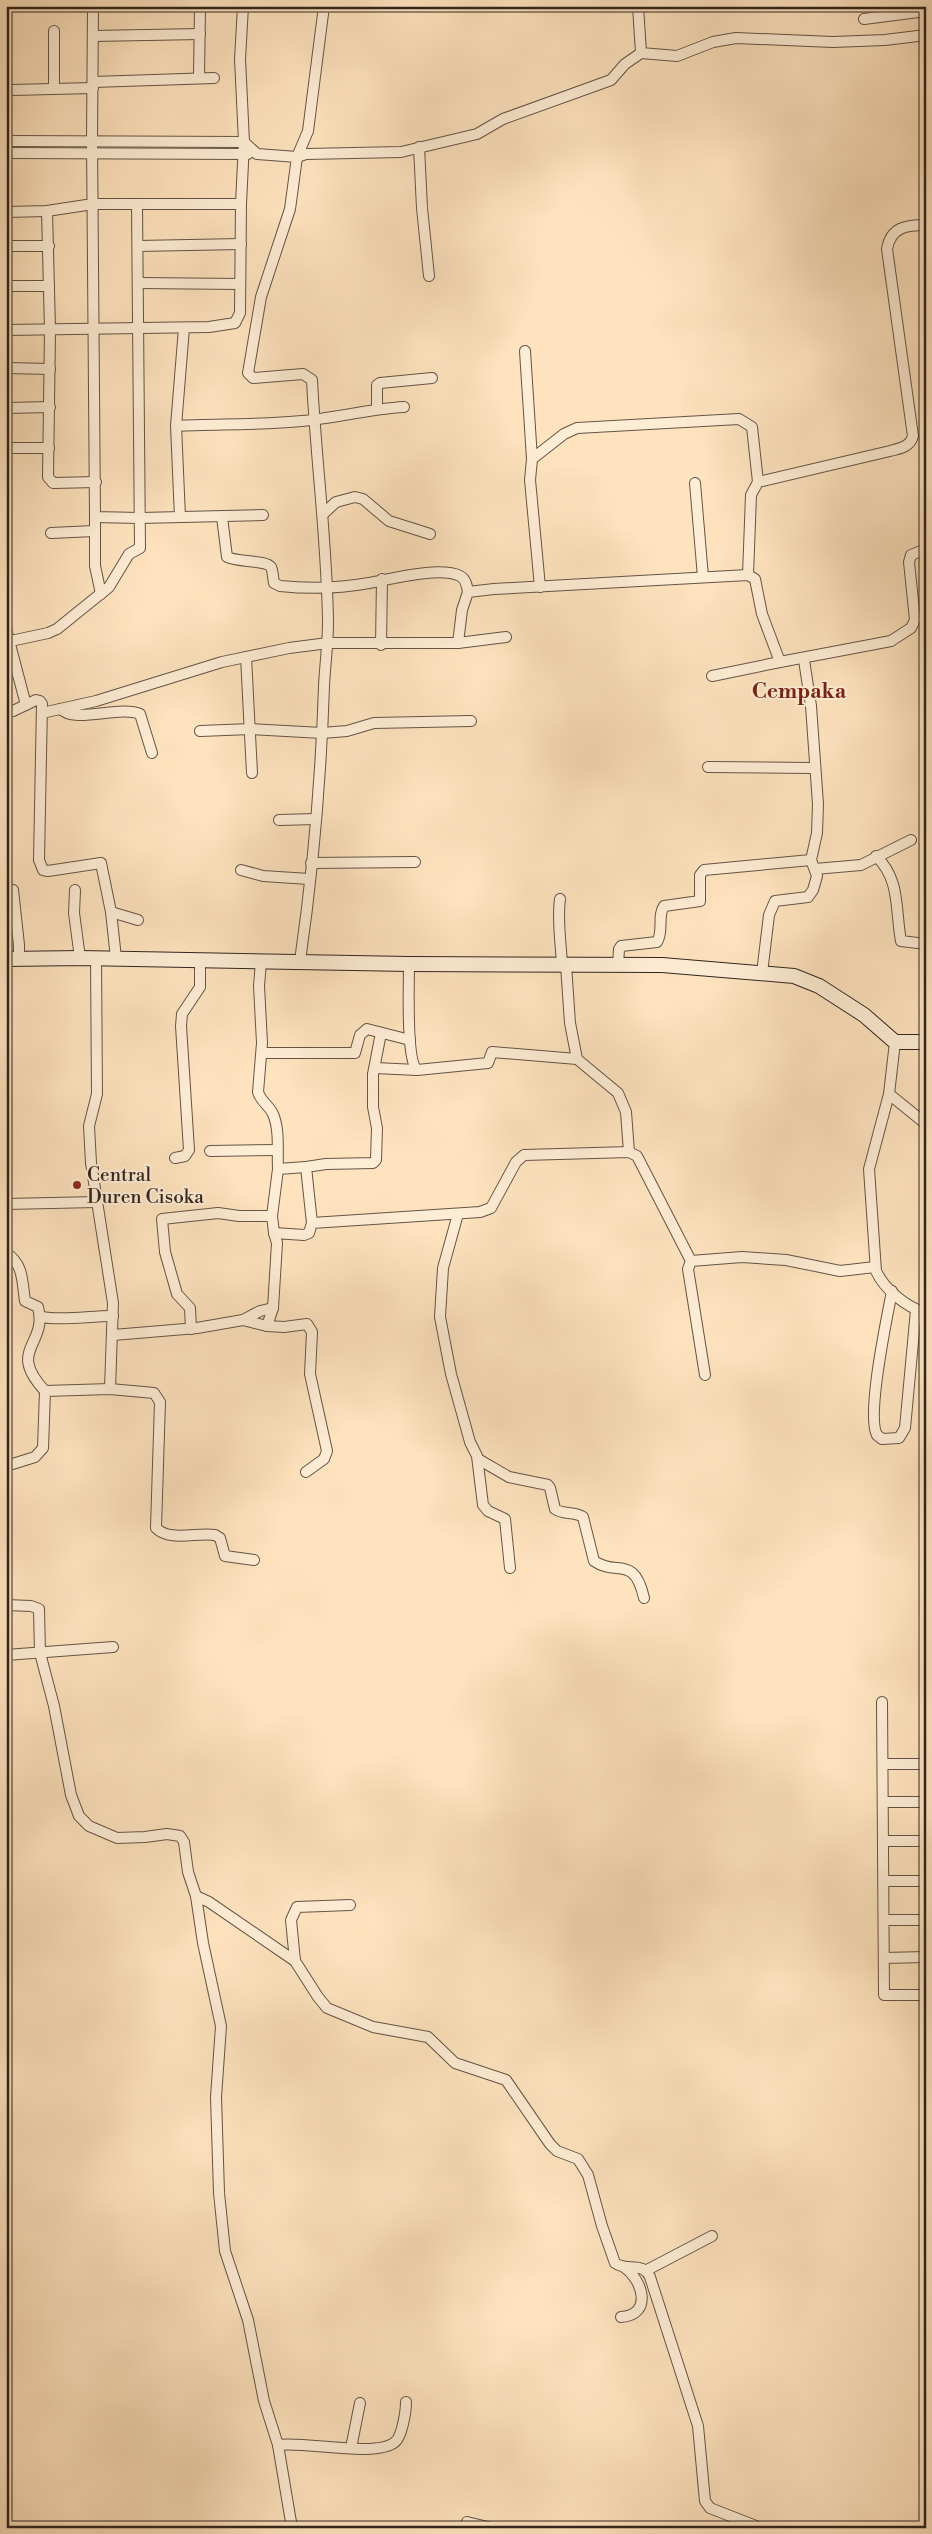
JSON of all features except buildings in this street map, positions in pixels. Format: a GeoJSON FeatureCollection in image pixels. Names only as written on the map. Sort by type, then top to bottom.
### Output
{"type":"FeatureCollection","features":[{"type":"Feature","properties":{"kind":"street"},"geometry":{"type":"LineString","coordinates":[[93,6],[93,330],[96,482],[94,532],[95,566],[100,594]]}},
{"type":"Feature","properties":{"kind":"street"},"geometry":{"type":"LineString","coordinates":[[199,78],[200,6]]}},
{"type":"Feature","properties":{"kind":"street"},"geometry":{"type":"LineString","coordinates":[[6,330],[184,328],[236,323],[240,317],[241,204],[244,154],[240,59],[243,6]]}},
{"type":"Feature","properties":{"kind":"street"},"geometry":{"type":"LineString","coordinates":[[300,962],[316,819],[328,643],[323,514],[310,377],[303,374],[253,378],[248,373],[261,297],[290,209],[296,157],[308,131],[324,6]]}},
{"type":"Feature","properties":{"kind":"street"},"geometry":{"type":"LineString","coordinates":[[638,6],[641,53]]}},
{"type":"Feature","properties":{"kind":"street"},"geometry":{"type":"LineString","coordinates":[[864,19],[926,11]]}},
{"type":"Feature","properties":{"kind":"street"},"geometry":{"type":"LineString","coordinates":[[54,31],[54,88]]}},
{"type":"Feature","properties":{"kind":"street"},"geometry":{"type":"LineString","coordinates":[[94,36],[200,34]]}},
{"type":"Feature","properties":{"kind":"street"},"geometry":{"type":"LineString","coordinates":[[6,154],[92,152],[257,154],[296,157],[306,154],[401,152],[477,134],[503,118],[612,80],[625,64],[641,53],[677,56],[713,42],[736,38],[833,42],[885,40],[926,35]]}},
{"type":"Feature","properties":{"kind":"street"},"geometry":{"type":"LineString","coordinates":[[12,90],[214,78]]}},
{"type":"Feature","properties":{"kind":"street"},"geometry":{"type":"LineString","coordinates":[[6,141],[244,142],[257,154]]}},
{"type":"Feature","properties":{"kind":"street"},"geometry":{"type":"LineString","coordinates":[[419,147],[422,208],[429,276]]}},
{"type":"Feature","properties":{"kind":"street"},"geometry":{"type":"LineString","coordinates":[[6,212],[48,211],[93,204],[241,204]]}},
{"type":"Feature","properties":{"kind":"street"},"geometry":{"type":"LineString","coordinates":[[8,641],[48,633],[57,629],[114,581],[129,554],[140,548],[140,283],[137,204]]}},
{"type":"Feature","properties":{"kind":"street"},"geometry":{"type":"LineString","coordinates":[[48,211],[50,330],[48,478],[51,482],[96,482]]}},
{"type":"Feature","properties":{"kind":"street"},"geometry":{"type":"LineString","coordinates":[[758,482],[890,451],[906,446],[911,442],[913,436],[887,249],[889,239],[905,225],[926,225]]}},
{"type":"Feature","properties":{"kind":"street"},"geometry":{"type":"LineString","coordinates":[[138,246],[241,244]]}},
{"type":"Feature","properties":{"kind":"street"},"geometry":{"type":"LineString","coordinates":[[6,246],[49,246]]}},
{"type":"Feature","properties":{"kind":"street"},"geometry":{"type":"LineString","coordinates":[[140,283],[240,284]]}},
{"type":"Feature","properties":{"kind":"street"},"geometry":{"type":"LineString","coordinates":[[6,286],[49,286]]}},
{"type":"Feature","properties":{"kind":"street"},"geometry":{"type":"LineString","coordinates":[[180,517],[176,426],[184,328]]}},
{"type":"Feature","properties":{"kind":"street"},"geometry":{"type":"LineString","coordinates":[[525,351],[532,459],[530,480],[540,586]]}},
{"type":"Feature","properties":{"kind":"street"},"geometry":{"type":"LineString","coordinates":[[6,368],[50,369]]}},
{"type":"Feature","properties":{"kind":"street"},"geometry":{"type":"LineString","coordinates":[[378,408],[378,385],[380,382],[432,378]]}},
{"type":"Feature","properties":{"kind":"street"},"geometry":{"type":"LineString","coordinates":[[176,426],[314,420],[378,408],[404,406]]}},
{"type":"Feature","properties":{"kind":"street"},"geometry":{"type":"LineString","coordinates":[[6,408],[50,407]]}},
{"type":"Feature","properties":{"kind":"street"},"geometry":{"type":"LineString","coordinates":[[532,459],[564,434],[577,428],[739,419],[752,427],[758,482],[751,495],[748,574]]}},
{"type":"Feature","properties":{"kind":"street"},"geometry":{"type":"LineString","coordinates":[[6,448],[49,448]]}},
{"type":"Feature","properties":{"kind":"street"},"geometry":{"type":"LineString","coordinates":[[696,483],[703,577]]}},
{"type":"Feature","properties":{"kind":"street"},"geometry":{"type":"LineString","coordinates":[[323,514],[336,502],[355,497],[362,499],[389,521],[430,534]]}},
{"type":"Feature","properties":{"kind":"street"},"geometry":{"type":"LineString","coordinates":[[95,517],[140,518],[262,515]]}},
{"type":"Feature","properties":{"kind":"street"},"geometry":{"type":"LineString","coordinates":[[222,517],[227,557],[238,561],[267,564],[271,567],[274,583],[280,586],[327,586],[369,583],[382,579],[424,573],[452,574],[462,577],[467,583],[468,592],[462,610],[458,643]]}},
{"type":"Feature","properties":{"kind":"street"},"geometry":{"type":"LineString","coordinates":[[51,533],[94,532]]}},
{"type":"Feature","properties":{"kind":"street"},"geometry":{"type":"LineString","coordinates":[[712,676],[780,662],[804,660],[892,641],[911,628],[914,620],[909,562],[911,555],[926,549]]}},
{"type":"Feature","properties":{"kind":"street"},"geometry":{"type":"LineString","coordinates":[[468,592],[748,574],[755,579],[762,614],[780,662]]}},
{"type":"Feature","properties":{"kind":"street"},"geometry":{"type":"LineString","coordinates":[[381,644],[382,579]]}},
{"type":"Feature","properties":{"kind":"street"},"geometry":{"type":"LineString","coordinates":[[6,629],[26,705]]}},
{"type":"Feature","properties":{"kind":"street"},"geometry":{"type":"LineString","coordinates":[[42,713],[96,701],[222,662],[328,643],[381,644],[431,641],[458,643],[506,637]]}},
{"type":"Feature","properties":{"kind":"street"},"geometry":{"type":"LineString","coordinates":[[246,657],[246,692],[251,729],[252,772]]}},
{"type":"Feature","properties":{"kind":"street"},"geometry":{"type":"LineString","coordinates":[[762,973],[769,915],[772,906],[779,899],[808,897],[811,894],[817,876],[813,864],[818,823],[810,706],[804,660]]}},
{"type":"Feature","properties":{"kind":"street"},"geometry":{"type":"LineString","coordinates":[[13,711],[40,701],[42,713],[39,860],[43,870],[48,872],[100,863],[111,912],[116,958]]}},
{"type":"Feature","properties":{"kind":"street"},"geometry":{"type":"LineString","coordinates":[[61,709],[70,715],[127,711],[140,714],[152,753]]}},
{"type":"Feature","properties":{"kind":"street"},"geometry":{"type":"LineString","coordinates":[[200,731],[251,729],[322,733],[346,731],[374,724],[471,721]]}},
{"type":"Feature","properties":{"kind":"street"},"geometry":{"type":"LineString","coordinates":[[708,767],[814,768]]}},
{"type":"Feature","properties":{"kind":"street"},"geometry":{"type":"LineString","coordinates":[[279,820],[316,819]]}},
{"type":"Feature","properties":{"kind":"street"},"geometry":{"type":"LineString","coordinates":[[618,965],[618,949],[621,946],[657,942],[664,906],[699,902],[700,874],[704,870],[813,864],[861,865],[910,840]]}},
{"type":"Feature","properties":{"kind":"street"},"geometry":{"type":"LineString","coordinates":[[876,856],[892,876],[897,894],[901,941],[926,944]]}},
{"type":"Feature","properties":{"kind":"street"},"geometry":{"type":"LineString","coordinates":[[311,863],[415,862]]}},
{"type":"Feature","properties":{"kind":"street"},"geometry":{"type":"LineString","coordinates":[[241,870],[262,876],[309,879]]}},
{"type":"Feature","properties":{"kind":"street"},"geometry":{"type":"LineString","coordinates":[[12,890],[19,945],[12,959],[116,958],[409,964],[662,965],[762,973],[794,976],[819,986],[864,1015],[895,1042],[926,1042]]}},
{"type":"Feature","properties":{"kind":"street"},"geometry":{"type":"LineString","coordinates":[[74,890],[74,913],[80,958]]}},
{"type":"Feature","properties":{"kind":"street"},"geometry":{"type":"LineString","coordinates":[[560,899],[558,916],[570,1023],[577,1059]]}},
{"type":"Feature","properties":{"kind":"street"},"geometry":{"type":"LineString","coordinates":[[111,912],[138,920]]}},
{"type":"Feature","properties":{"kind":"street"},"geometry":{"type":"LineString","coordinates":[[96,958],[97,1094],[89,1126],[91,1163],[113,1316],[110,1390]]}},
{"type":"Feature","properties":{"kind":"street"},"geometry":{"type":"LineString","coordinates":[[175,1158],[185,1156],[189,1150],[181,1026],[182,1014],[186,1006],[199,992],[200,961]]}},
{"type":"Feature","properties":{"kind":"street"},"geometry":{"type":"LineString","coordinates":[[261,962],[259,986],[262,1053],[258,1092],[260,1100],[270,1107],[274,1115],[278,1169],[272,1216],[277,1243],[274,1308],[266,1326]]}},
{"type":"Feature","properties":{"kind":"street"},"geometry":{"type":"LineString","coordinates":[[409,964],[410,1040],[412,1059],[417,1070]]}},
{"type":"Feature","properties":{"kind":"street"},"geometry":{"type":"LineString","coordinates":[[262,1053],[354,1054],[360,1034],[365,1029],[410,1040]]}},
{"type":"Feature","properties":{"kind":"street"},"geometry":{"type":"LineString","coordinates":[[278,1169],[306,1168],[326,1164],[373,1163],[376,1160],[377,1128],[373,1095],[381,1033]]}},
{"type":"Feature","properties":{"kind":"street"},"geometry":{"type":"LineString","coordinates":[[892,1291],[878,1372],[874,1423],[877,1435],[882,1439],[899,1438],[903,1435],[921,1312],[884,1284],[875,1267],[869,1169],[888,1094],[895,1042]]}},
{"type":"Feature","properties":{"kind":"street"},"geometry":{"type":"LineString","coordinates":[[375,1068],[417,1070],[488,1063],[492,1052],[577,1059],[618,1093],[626,1112],[629,1152]]}},
{"type":"Feature","properties":{"kind":"street"},"geometry":{"type":"LineString","coordinates":[[888,1094],[926,1124]]}},
{"type":"Feature","properties":{"kind":"street"},"geometry":{"type":"LineString","coordinates":[[210,1151],[277,1150]]}},
{"type":"Feature","properties":{"kind":"street"},"geometry":{"type":"LineString","coordinates":[[312,1223],[480,1212],[491,1208],[516,1162],[524,1155],[541,1153],[629,1152],[637,1156],[691,1261],[688,1269],[705,1375]]}},
{"type":"Feature","properties":{"kind":"street"},"geometry":{"type":"LineString","coordinates":[[274,1233],[304,1235],[309,1233],[312,1223],[306,1168]]}},
{"type":"Feature","properties":{"kind":"street"},"geometry":{"type":"LineString","coordinates":[[6,1204],[97,1202]]}},
{"type":"Feature","properties":{"kind":"street"},"geometry":{"type":"LineString","coordinates":[[191,1329],[190,1308],[177,1294],[165,1252],[162,1219],[208,1213],[224,1213],[239,1216],[272,1216]]}},
{"type":"Feature","properties":{"kind":"street"},"geometry":{"type":"LineString","coordinates":[[458,1214],[443,1268],[440,1317],[451,1374],[470,1442],[478,1459],[483,1505],[488,1512],[505,1519],[510,1568]]}},
{"type":"Feature","properties":{"kind":"street"},"geometry":{"type":"LineString","coordinates":[[6,1253],[13,1257],[20,1268],[25,1301],[37,1306],[41,1317],[27,1360],[32,1377],[45,1391],[43,1448],[36,1457],[6,1466]]}},
{"type":"Feature","properties":{"kind":"street"},"geometry":{"type":"LineString","coordinates":[[691,1261],[750,1258],[786,1260],[840,1271],[875,1267]]}},
{"type":"Feature","properties":{"kind":"street"},"geometry":{"type":"LineString","coordinates":[[113,1334],[191,1329],[242,1320],[260,1311],[274,1308]]}},
{"type":"Feature","properties":{"kind":"street"},"geometry":{"type":"LineString","coordinates":[[41,1317],[60,1321],[85,1316],[113,1316]]}},
{"type":"Feature","properties":{"kind":"street"},"geometry":{"type":"LineString","coordinates":[[242,1320],[266,1326],[284,1327],[307,1324],[312,1330],[310,1374],[326,1451],[324,1459],[306,1472]]}},
{"type":"Feature","properties":{"kind":"street"},"geometry":{"type":"LineString","coordinates":[[45,1391],[148,1391],[158,1396],[160,1402],[156,1528],[161,1533],[169,1535],[215,1535],[220,1538],[225,1556],[254,1560]]}},
{"type":"Feature","properties":{"kind":"street"},"geometry":{"type":"LineString","coordinates":[[478,1459],[509,1477],[548,1485],[555,1509],[578,1514],[583,1517],[594,1562],[630,1571],[641,1586],[644,1598]]}},
{"type":"Feature","properties":{"kind":"street"},"geometry":{"type":"LineString","coordinates":[[6,1605],[31,1606],[39,1609],[40,1653],[54,1706],[71,1796],[79,1816],[89,1826],[117,1838],[167,1834],[180,1836],[184,1842],[188,1872],[196,1896],[203,1943],[221,2026],[216,2097],[219,2192],[225,2251],[248,2320],[264,2401],[278,2445],[292,2528]]}},
{"type":"Feature","properties":{"kind":"street"},"geometry":{"type":"LineString","coordinates":[[6,1655],[113,1648]]}},
{"type":"Feature","properties":{"kind":"street"},"geometry":{"type":"LineString","coordinates":[[882,1702],[884,1995],[926,1995]]}},
{"type":"Feature","properties":{"kind":"street"},"geometry":{"type":"LineString","coordinates":[[883,1764],[926,1764]]}},
{"type":"Feature","properties":{"kind":"street"},"geometry":{"type":"LineString","coordinates":[[883,1802],[926,1802]]}},
{"type":"Feature","properties":{"kind":"street"},"geometry":{"type":"LineString","coordinates":[[883,1841],[926,1841]]}},
{"type":"Feature","properties":{"kind":"street"},"geometry":{"type":"LineString","coordinates":[[884,1881],[926,1881]]}},
{"type":"Feature","properties":{"kind":"street"},"geometry":{"type":"LineString","coordinates":[[196,1896],[209,1902],[295,1961],[318,1997],[328,2008],[373,2027],[428,2038],[455,2063],[506,2080],[550,2144],[557,2151],[578,2159],[584,2167],[615,2263],[624,2266],[642,2267],[647,2270],[698,2426],[705,2502],[710,2508],[761,2528]]}},
{"type":"Feature","properties":{"kind":"street"},"geometry":{"type":"LineString","coordinates":[[295,1961],[291,1920],[297,1907],[350,1905]]}},
{"type":"Feature","properties":{"kind":"street"},"geometry":{"type":"LineString","coordinates":[[884,1920],[926,1920]]}},
{"type":"Feature","properties":{"kind":"street"},"geometry":{"type":"LineString","coordinates":[[884,1958],[926,1958]]}},
{"type":"Feature","properties":{"kind":"street"},"geometry":{"type":"LineString","coordinates":[[647,2270],[712,2236]]}},
{"type":"Feature","properties":{"kind":"street"},"geometry":{"type":"LineString","coordinates":[[621,2317],[631,2317],[639,2310],[641,2301],[638,2283],[633,2273],[624,2266]]}},
{"type":"Feature","properties":{"kind":"street"},"geometry":{"type":"LineString","coordinates":[[278,2445],[293,2443],[369,2450],[394,2443],[406,2417],[406,2402]]}},
{"type":"Feature","properties":{"kind":"street"},"geometry":{"type":"LineString","coordinates":[[350,2448],[360,2403]]}},
{"type":"Feature","properties":{"kind":"street"},"geometry":{"type":"LineString","coordinates":[[465,2528],[467,2522],[492,2528]]}},
{"type":"Feature","properties":{"kind":"place","name":"Central Duren Cisoka"},"geometry":{"type":"Point","coordinates":[77,1185]}},
{"type":"Feature","properties":{"kind":"district","name":"Cempaka"},"geometry":{"type":"Point","coordinates":[799,691]}}]}
